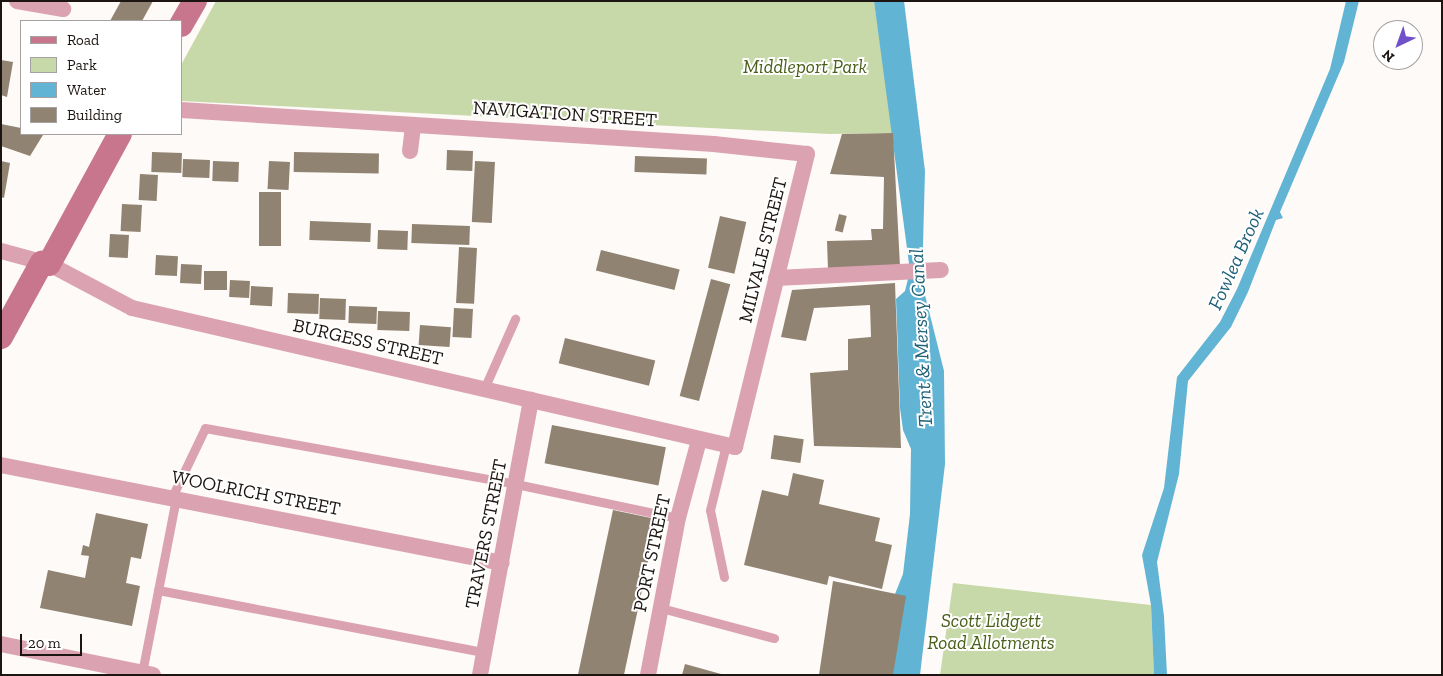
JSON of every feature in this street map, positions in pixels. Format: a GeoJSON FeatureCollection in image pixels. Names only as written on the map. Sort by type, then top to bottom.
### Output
{"type":"FeatureCollection","features":[{"type":"Feature","properties":{"kind":"street"},"geometry":{"type":"LineString","coordinates":[[17,1],[62,11]]}},
{"type":"Feature","properties":{"kind":"street"},"geometry":{"type":"LineString","coordinates":[[182,23],[195,1]]}},
{"type":"Feature","properties":{"kind":"street","name":"NAVIGATION STREET"},"geometry":{"type":"LineString","coordinates":[[182,110],[719,144]]}},
{"type":"Feature","properties":{"kind":"street"},"geometry":{"type":"LineString","coordinates":[[410,151],[413,125]]}},
{"type":"Feature","properties":{"kind":"street"},"geometry":{"type":"LineString","coordinates":[[1,337],[119,135]]}},
{"type":"Feature","properties":{"kind":"street","name":"MILVALE STREET"},"geometry":{"type":"LineString","coordinates":[[719,144],[807,154],[731,446]]}},
{"type":"Feature","properties":{"kind":"street","name":"BURGESS STREET"},"geometry":{"type":"LineString","coordinates":[[1,251],[46,263],[132,308],[731,446]]}},
{"type":"Feature","properties":{"kind":"street"},"geometry":{"type":"LineString","coordinates":[[776,278],[897,275],[941,270]]}},
{"type":"Feature","properties":{"kind":"street","name":"TRAVERS STREET"},"geometry":{"type":"LineString","coordinates":[[480,675],[531,400]]}},
{"type":"Feature","properties":{"kind":"street","name":"PORT STREET"},"geometry":{"type":"LineString","coordinates":[[648,675],[678,518],[699,440]]}},
{"type":"Feature","properties":{"kind":"street","name":"WOOLRICH STREET"},"geometry":{"type":"LineString","coordinates":[[1,466],[174,497],[502,563]]}},
{"type":"Feature","properties":{"kind":"street"},"geometry":{"type":"LineString","coordinates":[[1,644],[118,671],[148,674]]}},
{"type":"Feature","properties":{"kind":"lane"},"geometry":{"type":"LineString","coordinates":[[484,388],[515,319]]}},
{"type":"Feature","properties":{"kind":"lane"},"geometry":{"type":"LineString","coordinates":[[148,674],[158,590],[174,497],[205,428],[516,484],[678,518]]}},
{"type":"Feature","properties":{"kind":"lane"},"geometry":{"type":"LineString","coordinates":[[724,577],[710,510],[731,446]]}},
{"type":"Feature","properties":{"kind":"lane"},"geometry":{"type":"LineString","coordinates":[[158,590],[484,652]]}},
{"type":"Feature","properties":{"kind":"lane"},"geometry":{"type":"LineString","coordinates":[[661,608],[774,638]]}},
{"type":"Feature","properties":{"kind":"green space","name":"Middleport Park"},"geometry":{"type":"Polygon","coordinates":[[[216,1],[874,1],[893,133],[829,134],[182,101],[182,63],[216,1]]]}},
{"type":"Feature","properties":{"kind":"green space","name":"Scott Lidgett Road Allotments"},"geometry":{"type":"Polygon","coordinates":[[[953,583],[1151,605],[1154,675],[940,675],[953,583]]]}},
{"type":"Feature","properties":{"kind":"water","name":"Trent & Mersey Canal"},"geometry":{"type":"Polygon","coordinates":[[[874,1],[904,1],[925,171],[922,283],[944,371],[945,464],[920,675],[893,675],[895,594],[903,574],[910,514],[911,449],[903,430],[900,408],[896,299],[905,291],[910,271],[874,1]]]}},
{"type":"Feature","properties":{"kind":"water"},"geometry":{"type":"Polygon","coordinates":[[[1346,1],[1359,1],[1344,62],[1280,212],[1283,218],[1276,220],[1248,292],[1231,327],[1188,381],[1179,474],[1157,562],[1164,616],[1167,675],[1154,675],[1151,605],[1142,555],[1164,488],[1177,377],[1220,322],[1237,289],[1330,69],[1346,1]]]}},
{"type":"Feature","properties":{"kind":"building"},"geometry":{"type":"Polygon","coordinates":[[[121,1],[153,1],[143,20],[111,20],[121,1]]]}},
{"type":"Feature","properties":{"kind":"building"},"geometry":{"type":"Polygon","coordinates":[[[1,60],[13,62],[7,97],[1,95],[1,60]]]}},
{"type":"Feature","properties":{"kind":"building"},"geometry":{"type":"Polygon","coordinates":[[[1,124],[20,128],[20,135],[43,135],[30,156],[1,146],[1,124]]]}},
{"type":"Feature","properties":{"kind":"building"},"geometry":{"type":"Polygon","coordinates":[[[893,133],[900,266],[828,269],[827,241],[872,240],[871,229],[883,229],[884,177],[830,174],[842,134],[893,133]]]}},
{"type":"Feature","properties":{"kind":"building"},"geometry":{"type":"Polygon","coordinates":[[[447,150],[473,151],[472,171],[446,170],[447,150]]]}},
{"type":"Feature","properties":{"kind":"building"},"geometry":{"type":"Polygon","coordinates":[[[152,152],[182,153],[181,173],[151,172],[152,152]]]}},
{"type":"Feature","properties":{"kind":"building"},"geometry":{"type":"Polygon","coordinates":[[[294,152],[379,153],[379,173],[294,172],[294,152]]]}},
{"type":"Feature","properties":{"kind":"building"},"geometry":{"type":"Polygon","coordinates":[[[635,156],[707,159],[706,175],[634,172],[635,156]]]}},
{"type":"Feature","properties":{"kind":"building"},"geometry":{"type":"Polygon","coordinates":[[[183,159],[210,160],[209,178],[182,177],[183,159]]]}},
{"type":"Feature","properties":{"kind":"building"},"geometry":{"type":"Polygon","coordinates":[[[1,161],[10,163],[4,198],[1,197],[1,161]]]}},
{"type":"Feature","properties":{"kind":"building"},"geometry":{"type":"Polygon","coordinates":[[[213,161],[239,162],[238,182],[212,181],[213,161]]]}},
{"type":"Feature","properties":{"kind":"building"},"geometry":{"type":"Polygon","coordinates":[[[269,161],[290,162],[289,190],[268,189],[269,161]]]}},
{"type":"Feature","properties":{"kind":"building"},"geometry":{"type":"Polygon","coordinates":[[[475,161],[495,162],[492,223],[472,222],[475,161]]]}},
{"type":"Feature","properties":{"kind":"building"},"geometry":{"type":"Polygon","coordinates":[[[140,174],[158,175],[157,201],[139,200],[140,174]]]}},
{"type":"Feature","properties":{"kind":"building"},"geometry":{"type":"Polygon","coordinates":[[[259,192],[281,192],[281,246],[259,246],[259,192]]]}},
{"type":"Feature","properties":{"kind":"building"},"geometry":{"type":"Polygon","coordinates":[[[122,204],[142,205],[141,232],[121,231],[122,204]]]}},
{"type":"Feature","properties":{"kind":"building"},"geometry":{"type":"Polygon","coordinates":[[[839,214],[847,216],[843,232],[835,230],[839,214]]]}},
{"type":"Feature","properties":{"kind":"building"},"geometry":{"type":"Polygon","coordinates":[[[720,216],[746,222],[734,274],[708,268],[720,216]]]}},
{"type":"Feature","properties":{"kind":"building"},"geometry":{"type":"Polygon","coordinates":[[[310,221],[371,223],[370,242],[309,240],[310,221]]]}},
{"type":"Feature","properties":{"kind":"building"},"geometry":{"type":"Polygon","coordinates":[[[412,224],[470,226],[469,245],[411,243],[412,224]]]}},
{"type":"Feature","properties":{"kind":"building"},"geometry":{"type":"Polygon","coordinates":[[[378,230],[408,231],[407,250],[377,249],[378,230]]]}},
{"type":"Feature","properties":{"kind":"building"},"geometry":{"type":"Polygon","coordinates":[[[110,234],[129,235],[128,258],[109,257],[110,234]]]}},
{"type":"Feature","properties":{"kind":"building"},"geometry":{"type":"Polygon","coordinates":[[[459,247],[477,248],[474,304],[456,303],[459,247]]]}},
{"type":"Feature","properties":{"kind":"building"},"geometry":{"type":"Polygon","coordinates":[[[601,250],[680,270],[675,290],[596,270],[601,250]]]}},
{"type":"Feature","properties":{"kind":"building"},"geometry":{"type":"Polygon","coordinates":[[[156,255],[178,256],[177,276],[155,275],[156,255]]]}},
{"type":"Feature","properties":{"kind":"building"},"geometry":{"type":"Polygon","coordinates":[[[181,264],[202,265],[201,284],[180,283],[181,264]]]}},
{"type":"Feature","properties":{"kind":"building"},"geometry":{"type":"Polygon","coordinates":[[[204,271],[227,271],[227,290],[204,290],[204,271]]]}},
{"type":"Feature","properties":{"kind":"building"},"geometry":{"type":"Polygon","coordinates":[[[711,279],[730,284],[699,401],[680,396],[711,279]]]}},
{"type":"Feature","properties":{"kind":"building"},"geometry":{"type":"Polygon","coordinates":[[[230,280],[250,281],[249,298],[229,297],[230,280]]]}},
{"type":"Feature","properties":{"kind":"building"},"geometry":{"type":"Polygon","coordinates":[[[895,283],[901,448],[814,446],[810,373],[848,370],[848,339],[871,337],[870,305],[814,308],[806,341],[781,337],[792,290],[895,283]]]}},
{"type":"Feature","properties":{"kind":"building"},"geometry":{"type":"Polygon","coordinates":[[[251,286],[273,287],[272,306],[250,305],[251,286]]]}},
{"type":"Feature","properties":{"kind":"building"},"geometry":{"type":"Polygon","coordinates":[[[288,293],[319,294],[318,314],[287,313],[288,293]]]}},
{"type":"Feature","properties":{"kind":"building"},"geometry":{"type":"Polygon","coordinates":[[[320,298],[346,299],[345,320],[319,319],[320,298]]]}},
{"type":"Feature","properties":{"kind":"building"},"geometry":{"type":"Polygon","coordinates":[[[349,306],[377,307],[376,324],[348,323],[349,306]]]}},
{"type":"Feature","properties":{"kind":"building"},"geometry":{"type":"Polygon","coordinates":[[[454,308],[473,309],[471,338],[452,337],[454,308]]]}},
{"type":"Feature","properties":{"kind":"building"},"geometry":{"type":"Polygon","coordinates":[[[378,311],[410,312],[409,331],[377,330],[378,311]]]}},
{"type":"Feature","properties":{"kind":"building"},"geometry":{"type":"Polygon","coordinates":[[[420,325],[451,327],[450,347],[419,345],[420,325]]]}},
{"type":"Feature","properties":{"kind":"building"},"geometry":{"type":"Polygon","coordinates":[[[565,338],[655,360],[649,386],[559,363],[565,338]]]}},
{"type":"Feature","properties":{"kind":"building"},"geometry":{"type":"Polygon","coordinates":[[[552,425],[666,447],[658,485],[545,463],[552,425]]]}},
{"type":"Feature","properties":{"kind":"building"},"geometry":{"type":"Polygon","coordinates":[[[774,435],[804,439],[800,463],[771,459],[774,435]]]}},
{"type":"Feature","properties":{"kind":"building"},"geometry":{"type":"Polygon","coordinates":[[[793,473],[824,480],[819,504],[880,518],[875,541],[892,545],[882,589],[829,576],[827,585],[744,565],[762,490],[788,496],[793,473]]]}},
{"type":"Feature","properties":{"kind":"building"},"geometry":{"type":"Polygon","coordinates":[[[613,510],[657,519],[624,675],[578,674],[613,510]]]}},
{"type":"Feature","properties":{"kind":"building"},"geometry":{"type":"Polygon","coordinates":[[[96,513],[148,524],[141,559],[131,557],[126,583],[140,586],[132,626],[40,608],[48,570],[85,578],[89,556],[81,555],[83,545],[89,547],[96,513]]]}},
{"type":"Feature","properties":{"kind":"building"},"geometry":{"type":"Polygon","coordinates":[[[833,581],[906,596],[893,675],[819,675],[833,581]]]}},
{"type":"Feature","properties":{"kind":"building"},"geometry":{"type":"Polygon","coordinates":[[[685,664],[721,674],[721,675],[682,675],[685,664]]]}},
{"type":"Feature","properties":{"kind":"water label","name":"Fowlea Brook"},"geometry":{"type":"Point","coordinates":[1236,259]}}]}
